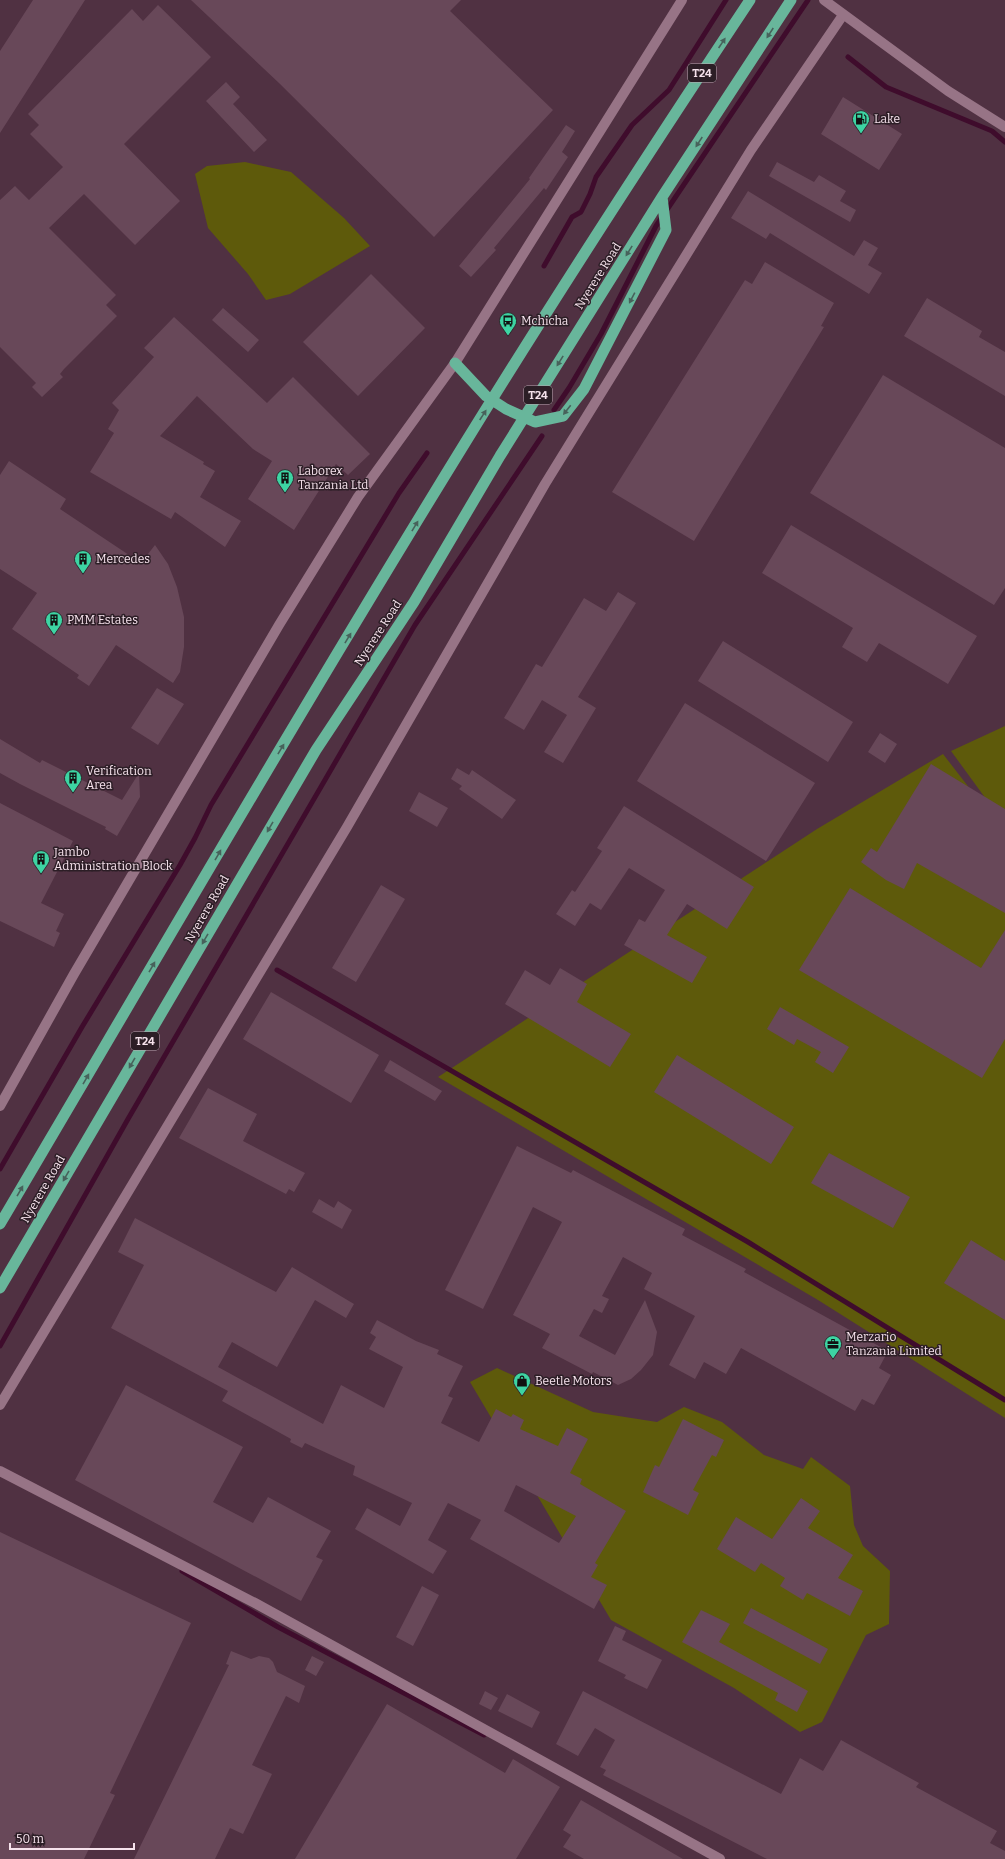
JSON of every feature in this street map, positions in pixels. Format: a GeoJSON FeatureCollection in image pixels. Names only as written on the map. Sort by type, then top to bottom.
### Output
{"type":"FeatureCollection","features":[{"type":"Feature","properties":{"kind":"highway","name":"Nyerere Road"},"geometry":{"type":"LineString","coordinates":[[0,1224],[260,782],[493,400],[654,145],[750,0]]}},
{"type":"Feature","properties":{"kind":"highway","name":"Nyerere Road"},"geometry":{"type":"LineString","coordinates":[[0,1288],[290,793],[414,602],[524,418],[662,197],[791,0]]}},
{"type":"Feature","properties":{"kind":"highway"},"geometry":{"type":"LineString","coordinates":[[455,363],[486,396],[506,409],[524,418],[535,422],[563,416],[584,389],[666,230],[662,197]]}},
{"type":"Feature","properties":{"kind":"street"},"geometry":{"type":"LineString","coordinates":[[0,1106],[74,974],[279,625],[358,497],[455,363],[682,0]]}},
{"type":"Feature","properties":{"kind":"street"},"geometry":{"type":"LineString","coordinates":[[824,0],[948,90],[1005,127]]}},
{"type":"Feature","properties":{"kind":"street"},"geometry":{"type":"LineString","coordinates":[[0,1404],[347,827],[545,484],[751,150],[843,15]]}},
{"type":"Feature","properties":{"kind":"street"},"geometry":{"type":"LineString","coordinates":[[0,1471],[256,1603],[720,1859]]}},
{"type":"Feature","properties":{"kind":"shaded area"},"geometry":{"type":"Polygon","coordinates":[[[245,162],[291,172],[344,218],[370,246],[290,294],[266,300],[248,274],[208,228],[195,174],[207,166],[245,162]]]}},
{"type":"Feature","properties":{"kind":"shaded area"},"geometry":{"type":"Polygon","coordinates":[[[1005,726],[1005,825],[951,751],[1005,726]]]}},
{"type":"Feature","properties":{"kind":"shaded area"},"geometry":{"type":"Polygon","coordinates":[[[943,754],[1005,834],[1005,1418],[818,1300],[438,1077],[817,829],[943,754]]]}},
{"type":"Feature","properties":{"kind":"shaded area"},"geometry":{"type":"Polygon","coordinates":[[[497,1368],[593,1412],[657,1422],[684,1407],[722,1422],[764,1455],[803,1469],[811,1457],[850,1486],[854,1525],[863,1546],[890,1571],[889,1624],[866,1635],[822,1722],[800,1732],[734,1688],[611,1620],[470,1382],[497,1368]]]}},
{"type":"Feature","properties":{"kind":"building"},"geometry":{"type":"Polygon","coordinates":[[[33,0],[85,0],[0,133],[0,51],[33,0]]]}},
{"type":"Feature","properties":{"kind":"building"},"geometry":{"type":"Polygon","coordinates":[[[191,0],[461,0],[450,11],[553,110],[434,237],[279,83],[191,0]]]}},
{"type":"Feature","properties":{"kind":"building"},"geometry":{"type":"Polygon","coordinates":[[[158,5],[211,57],[124,144],[180,201],[135,245],[84,194],[49,228],[116,295],[106,305],[117,316],[64,369],[60,374],[63,377],[42,397],[32,387],[36,383],[0,347],[0,200],[15,186],[29,200],[63,167],[30,134],[39,125],[28,114],[132,9],[143,21],[158,5]]]}},
{"type":"Feature","properties":{"kind":"building"},"geometry":{"type":"Polygon","coordinates":[[[226,82],[240,97],[233,104],[267,140],[254,152],[206,101],[226,82]]]}},
{"type":"Feature","properties":{"kind":"building","name":"Lake"},"geometry":{"type":"Polygon","coordinates":[[[843,97],[902,134],[879,170],[821,134],[843,97]]]}},
{"type":"Feature","properties":{"kind":"building"},"geometry":{"type":"Polygon","coordinates":[[[566,125],[575,131],[562,152],[568,157],[546,190],[544,188],[494,248],[496,250],[471,277],[459,266],[530,179],[529,178],[566,125]]]}},
{"type":"Feature","properties":{"kind":"building"},"geometry":{"type":"Polygon","coordinates":[[[777,162],[814,182],[819,175],[846,191],[840,201],[856,210],[850,222],[769,176],[777,162]]]}},
{"type":"Feature","properties":{"kind":"building"},"geometry":{"type":"Polygon","coordinates":[[[748,191],[854,256],[864,240],[878,248],[868,265],[882,273],[869,294],[770,233],[766,239],[731,218],[748,191]]]}},
{"type":"Feature","properties":{"kind":"building"},"geometry":{"type":"Polygon","coordinates":[[[765,262],[834,303],[821,326],[824,327],[694,541],[612,492],[745,280],[752,284],[765,262]]]}},
{"type":"Feature","properties":{"kind":"building"},"geometry":{"type":"Polygon","coordinates":[[[371,274],[425,328],[358,396],[303,342],[371,274]]]}},
{"type":"Feature","properties":{"kind":"building"},"geometry":{"type":"Polygon","coordinates":[[[927,298],[982,331],[979,337],[1005,352],[1005,396],[904,336],[927,298]]]}},
{"type":"Feature","properties":{"kind":"building"},"geometry":{"type":"Polygon","coordinates":[[[223,308],[259,340],[248,352],[212,320],[223,308]]]}},
{"type":"Feature","properties":{"kind":"building"},"geometry":{"type":"Polygon","coordinates":[[[174,317],[267,403],[293,377],[370,454],[348,475],[336,464],[294,530],[248,499],[272,461],[253,449],[197,396],[160,436],[204,462],[203,464],[215,471],[200,497],[241,521],[225,547],[175,512],[171,519],[90,472],[114,433],[108,429],[119,410],[112,403],[154,357],[144,348],[174,317]]]}},
{"type":"Feature","properties":{"kind":"building"},"geometry":{"type":"Polygon","coordinates":[[[883,375],[1005,448],[1005,588],[994,605],[810,493],[883,375]]]}},
{"type":"Feature","properties":{"kind":"building","name":"Mercedes"},"geometry":{"type":"Polygon","coordinates":[[[9,461],[66,499],[60,509],[141,563],[155,545],[168,564],[177,587],[184,617],[184,647],[180,672],[173,683],[116,645],[89,686],[77,678],[79,675],[12,629],[37,593],[0,569],[0,475],[9,461]]]}},
{"type":"Feature","properties":{"kind":"building"},"geometry":{"type":"Polygon","coordinates":[[[791,525],[977,636],[948,684],[879,643],[867,662],[842,647],[853,628],[762,573],[791,525]]]}},
{"type":"Feature","properties":{"kind":"building"},"geometry":{"type":"Polygon","coordinates":[[[618,592],[636,603],[578,697],[596,708],[563,763],[544,752],[567,715],[542,700],[524,730],[504,718],[536,664],[542,667],[584,598],[606,611],[618,592]]]}},
{"type":"Feature","properties":{"kind":"building"},"geometry":{"type":"Polygon","coordinates":[[[723,641],[853,722],[828,762],[698,681],[723,641]]]}},
{"type":"Feature","properties":{"kind":"building"},"geometry":{"type":"Polygon","coordinates":[[[157,688],[184,704],[158,745],[131,728],[157,688]]]}},
{"type":"Feature","properties":{"kind":"building"},"geometry":{"type":"Polygon","coordinates":[[[685,703],[815,783],[766,861],[637,781],[685,703]]]}},
{"type":"Feature","properties":{"kind":"building"},"geometry":{"type":"Polygon","coordinates":[[[880,733],[897,744],[885,763],[868,752],[880,733]]]}},
{"type":"Feature","properties":{"kind":"building"},"geometry":{"type":"Polygon","coordinates":[[[0,739],[40,763],[42,760],[122,800],[139,773],[140,797],[117,836],[105,829],[106,827],[0,773],[0,739]]]}},
{"type":"Feature","properties":{"kind":"building"},"geometry":{"type":"Polygon","coordinates":[[[931,764],[1005,809],[1005,913],[917,863],[904,889],[886,880],[861,862],[871,848],[877,852],[931,764]]]}},
{"type":"Feature","properties":{"kind":"building"},"geometry":{"type":"Polygon","coordinates":[[[457,768],[469,775],[472,770],[516,800],[502,819],[459,789],[462,786],[451,779],[457,768]]]}},
{"type":"Feature","properties":{"kind":"building"},"geometry":{"type":"Polygon","coordinates":[[[419,792],[448,808],[437,827],[409,811],[419,792]]]}},
{"type":"Feature","properties":{"kind":"building"},"geometry":{"type":"Polygon","coordinates":[[[0,803],[73,841],[41,903],[64,914],[56,931],[60,933],[54,947],[0,921],[0,803]]]}},
{"type":"Feature","properties":{"kind":"building"},"geometry":{"type":"Polygon","coordinates":[[[624,806],[754,887],[727,929],[687,904],[667,935],[707,957],[692,983],[624,945],[639,919],[645,922],[665,890],[629,868],[601,910],[590,903],[575,926],[556,914],[572,890],[575,892],[602,851],[597,848],[624,806]]]}},
{"type":"Feature","properties":{"kind":"building"},"geometry":{"type":"Polygon","coordinates":[[[381,885],[405,899],[356,982],[332,968],[381,885]]]}},
{"type":"Feature","properties":{"kind":"building"},"geometry":{"type":"Polygon","coordinates":[[[850,888],[981,968],[1005,930],[1005,1039],[982,1078],[799,970],[850,888]]]}},
{"type":"Feature","properties":{"kind":"building"},"geometry":{"type":"Polygon","coordinates":[[[560,968],[587,984],[577,1002],[631,1034],[610,1067],[505,1004],[525,970],[550,985],[560,968]]]}},
{"type":"Feature","properties":{"kind":"building"},"geometry":{"type":"Polygon","coordinates":[[[271,992],[379,1055],[351,1103],[243,1039],[271,992]]]}},
{"type":"Feature","properties":{"kind":"building"},"geometry":{"type":"Polygon","coordinates":[[[780,1007],[849,1047],[833,1073],[815,1062],[821,1052],[797,1039],[794,1045],[767,1029],[780,1007]]]}},
{"type":"Feature","properties":{"kind":"building"},"geometry":{"type":"Polygon","coordinates":[[[677,1055],[794,1127],[771,1164],[654,1092],[677,1055]]]}},
{"type":"Feature","properties":{"kind":"building"},"geometry":{"type":"Polygon","coordinates":[[[390,1060],[442,1091],[435,1101],[384,1071],[390,1060]]]}},
{"type":"Feature","properties":{"kind":"building"},"geometry":{"type":"Polygon","coordinates":[[[208,1088],[257,1114],[243,1141],[305,1173],[294,1192],[289,1189],[286,1194],[179,1138],[208,1088]]]}},
{"type":"Feature","properties":{"kind":"building"},"geometry":{"type":"Polygon","coordinates":[[[517,1146],[571,1173],[573,1170],[685,1229],[682,1235],[746,1269],[744,1272],[888,1351],[879,1368],[891,1375],[874,1405],[862,1399],[855,1411],[741,1348],[726,1374],[704,1362],[695,1379],[669,1365],[695,1316],[644,1289],[652,1273],[623,1257],[602,1296],[609,1299],[602,1313],[594,1309],[579,1336],[615,1355],[645,1300],[657,1332],[653,1355],[641,1370],[631,1379],[618,1385],[593,1372],[592,1374],[542,1348],[550,1334],[513,1315],[562,1222],[533,1207],[483,1309],[445,1290],[517,1146]]]}},
{"type":"Feature","properties":{"kind":"building"},"geometry":{"type":"Polygon","coordinates":[[[829,1153],[910,1197],[893,1228],[811,1183],[829,1153]]]}},
{"type":"Feature","properties":{"kind":"building"},"geometry":{"type":"Polygon","coordinates":[[[319,1199],[334,1208],[338,1201],[352,1210],[342,1229],[312,1212],[319,1199]]]}},
{"type":"Feature","properties":{"kind":"building"},"geometry":{"type":"Polygon","coordinates":[[[135,1218],[276,1292],[292,1267],[354,1304],[346,1318],[315,1300],[277,1367],[232,1342],[218,1367],[323,1424],[341,1385],[384,1408],[403,1367],[369,1349],[376,1337],[370,1333],[377,1320],[416,1341],[439,1350],[437,1354],[463,1366],[448,1396],[453,1398],[441,1423],[479,1442],[496,1409],[511,1417],[513,1414],[524,1420],[520,1429],[558,1446],[567,1428],[588,1439],[570,1473],[582,1479],[580,1484],[626,1511],[595,1563],[598,1565],[591,1577],[607,1585],[594,1609],[470,1539],[481,1520],[448,1503],[428,1540],[447,1551],[433,1574],[355,1529],[367,1508],[400,1526],[412,1503],[353,1475],[355,1466],[305,1443],[302,1448],[290,1442],[291,1439],[222,1401],[228,1391],[111,1328],[144,1265],[118,1252],[135,1218]],[[516,1485],[504,1511],[559,1543],[576,1516],[516,1485]]]}},
{"type":"Feature","properties":{"kind":"building"},"geometry":{"type":"Polygon","coordinates":[[[971,1240],[1005,1261],[1005,1320],[944,1283],[971,1240]]]}},
{"type":"Feature","properties":{"kind":"building"},"geometry":{"type":"Polygon","coordinates":[[[126,1385],[243,1447],[213,1502],[253,1523],[268,1497],[331,1531],[316,1557],[323,1560],[301,1601],[75,1480],[126,1385]]]}},
{"type":"Feature","properties":{"kind":"building"},"geometry":{"type":"Polygon","coordinates":[[[683,1419],[724,1440],[716,1457],[712,1455],[693,1490],[699,1493],[688,1515],[643,1492],[655,1465],[659,1467],[683,1419]]]}},
{"type":"Feature","properties":{"kind":"building"},"geometry":{"type":"Polygon","coordinates":[[[801,1498],[820,1511],[808,1528],[853,1555],[838,1578],[863,1591],[850,1616],[807,1593],[803,1600],[780,1586],[785,1578],[761,1563],[755,1572],[717,1549],[736,1517],[772,1539],[801,1498]]]}},
{"type":"Feature","properties":{"kind":"building"},"geometry":{"type":"Polygon","coordinates":[[[0,1532],[191,1623],[110,1793],[115,1795],[84,1859],[0,1859],[0,1532]]]}},
{"type":"Feature","properties":{"kind":"building"},"geometry":{"type":"Polygon","coordinates":[[[422,1586],[439,1595],[413,1646],[396,1637],[422,1586]]]}},
{"type":"Feature","properties":{"kind":"building"},"geometry":{"type":"Polygon","coordinates":[[[751,1608],[828,1649],[820,1664],[743,1623],[751,1608]]]}},
{"type":"Feature","properties":{"kind":"building"},"geometry":{"type":"Polygon","coordinates":[[[701,1610],[730,1624],[719,1642],[808,1691],[797,1712],[775,1700],[778,1693],[682,1642],[701,1610]]]}},
{"type":"Feature","properties":{"kind":"building"},"geometry":{"type":"Polygon","coordinates":[[[615,1626],[626,1631],[622,1640],[662,1660],[647,1689],[624,1678],[626,1675],[598,1661],[615,1626]]]}},
{"type":"Feature","properties":{"kind":"building"},"geometry":{"type":"Polygon","coordinates":[[[231,1651],[251,1659],[259,1656],[269,1658],[273,1662],[277,1672],[305,1686],[299,1703],[286,1696],[252,1765],[272,1774],[243,1834],[230,1828],[215,1859],[134,1859],[229,1665],[226,1664],[231,1651]]]}},
{"type":"Feature","properties":{"kind":"building"},"geometry":{"type":"Polygon","coordinates":[[[312,1656],[324,1662],[316,1676],[305,1670],[312,1656]]]}},
{"type":"Feature","properties":{"kind":"building"},"geometry":{"type":"Polygon","coordinates":[[[485,1691],[498,1698],[491,1710],[479,1704],[485,1691]]]}},
{"type":"Feature","properties":{"kind":"building"},"geometry":{"type":"Polygon","coordinates":[[[583,1691],[781,1794],[800,1758],[823,1771],[841,1740],[919,1783],[916,1787],[997,1831],[990,1843],[1005,1851],[1005,1859],[767,1859],[603,1775],[606,1770],[600,1767],[615,1740],[595,1728],[578,1756],[556,1744],[583,1691]]]}},
{"type":"Feature","properties":{"kind":"building"},"geometry":{"type":"Polygon","coordinates":[[[507,1694],[540,1712],[532,1728],[498,1711],[507,1694]]]}},
{"type":"Feature","properties":{"kind":"building"},"geometry":{"type":"Polygon","coordinates":[[[387,1704],[505,1773],[513,1759],[560,1787],[516,1859],[295,1859],[387,1704]]]}},
{"type":"Feature","properties":{"kind":"building"},"geometry":{"type":"Polygon","coordinates":[[[581,1800],[683,1859],[584,1859],[563,1847],[571,1835],[563,1830],[581,1800]]]}},
{"type":"Feature","properties":{"kind":"waterway"},"geometry":{"type":"LineString","coordinates":[[544,266],[572,217],[581,212],[596,177],[632,125],[669,90],[726,0]]}},
{"type":"Feature","properties":{"kind":"waterway"},"geometry":{"type":"LineString","coordinates":[[554,410],[601,334],[656,226],[808,0]]}},
{"type":"Feature","properties":{"kind":"waterway"},"geometry":{"type":"LineString","coordinates":[[848,57],[886,87],[992,131],[1005,142]]}},
{"type":"Feature","properties":{"kind":"waterway"},"geometry":{"type":"LineString","coordinates":[[0,1346],[128,1119],[415,625],[542,436]]}},
{"type":"Feature","properties":{"kind":"waterway"},"geometry":{"type":"LineString","coordinates":[[0,1169],[82,1027],[180,865],[211,805],[399,493],[427,453]]}},
{"type":"Feature","properties":{"kind":"waterway"},"geometry":{"type":"LineString","coordinates":[[277,970],[748,1242],[1005,1400]]}},
{"type":"Feature","properties":{"kind":"waterway"},"geometry":{"type":"LineString","coordinates":[[182,1571],[278,1627],[484,1735]]}},
{"type":"Feature","properties":{"kind":"place","name":"Lake"},"geometry":{"type":"Point","coordinates":[861,134]}},
{"type":"Feature","properties":{"kind":"place","name":"Mchicha"},"geometry":{"type":"Point","coordinates":[508,336]}},
{"type":"Feature","properties":{"kind":"place","name":"Laborex Tanzania Ltd"},"geometry":{"type":"Point","coordinates":[285,493]}},
{"type":"Feature","properties":{"kind":"place","name":"Mercedes"},"geometry":{"type":"Point","coordinates":[83,574]}},
{"type":"Feature","properties":{"kind":"place","name":"PMM Estates"},"geometry":{"type":"Point","coordinates":[54,635]}},
{"type":"Feature","properties":{"kind":"place","name":"Verification Area"},"geometry":{"type":"Point","coordinates":[73,793]}},
{"type":"Feature","properties":{"kind":"place","name":"Jambo Administration Block"},"geometry":{"type":"Point","coordinates":[41,874]}},
{"type":"Feature","properties":{"kind":"place","name":"Merzario Tanzania Limited"},"geometry":{"type":"Point","coordinates":[833,1359]}},
{"type":"Feature","properties":{"kind":"place","name":"Beetle Motors"},"geometry":{"type":"Point","coordinates":[522,1396]}}]}
